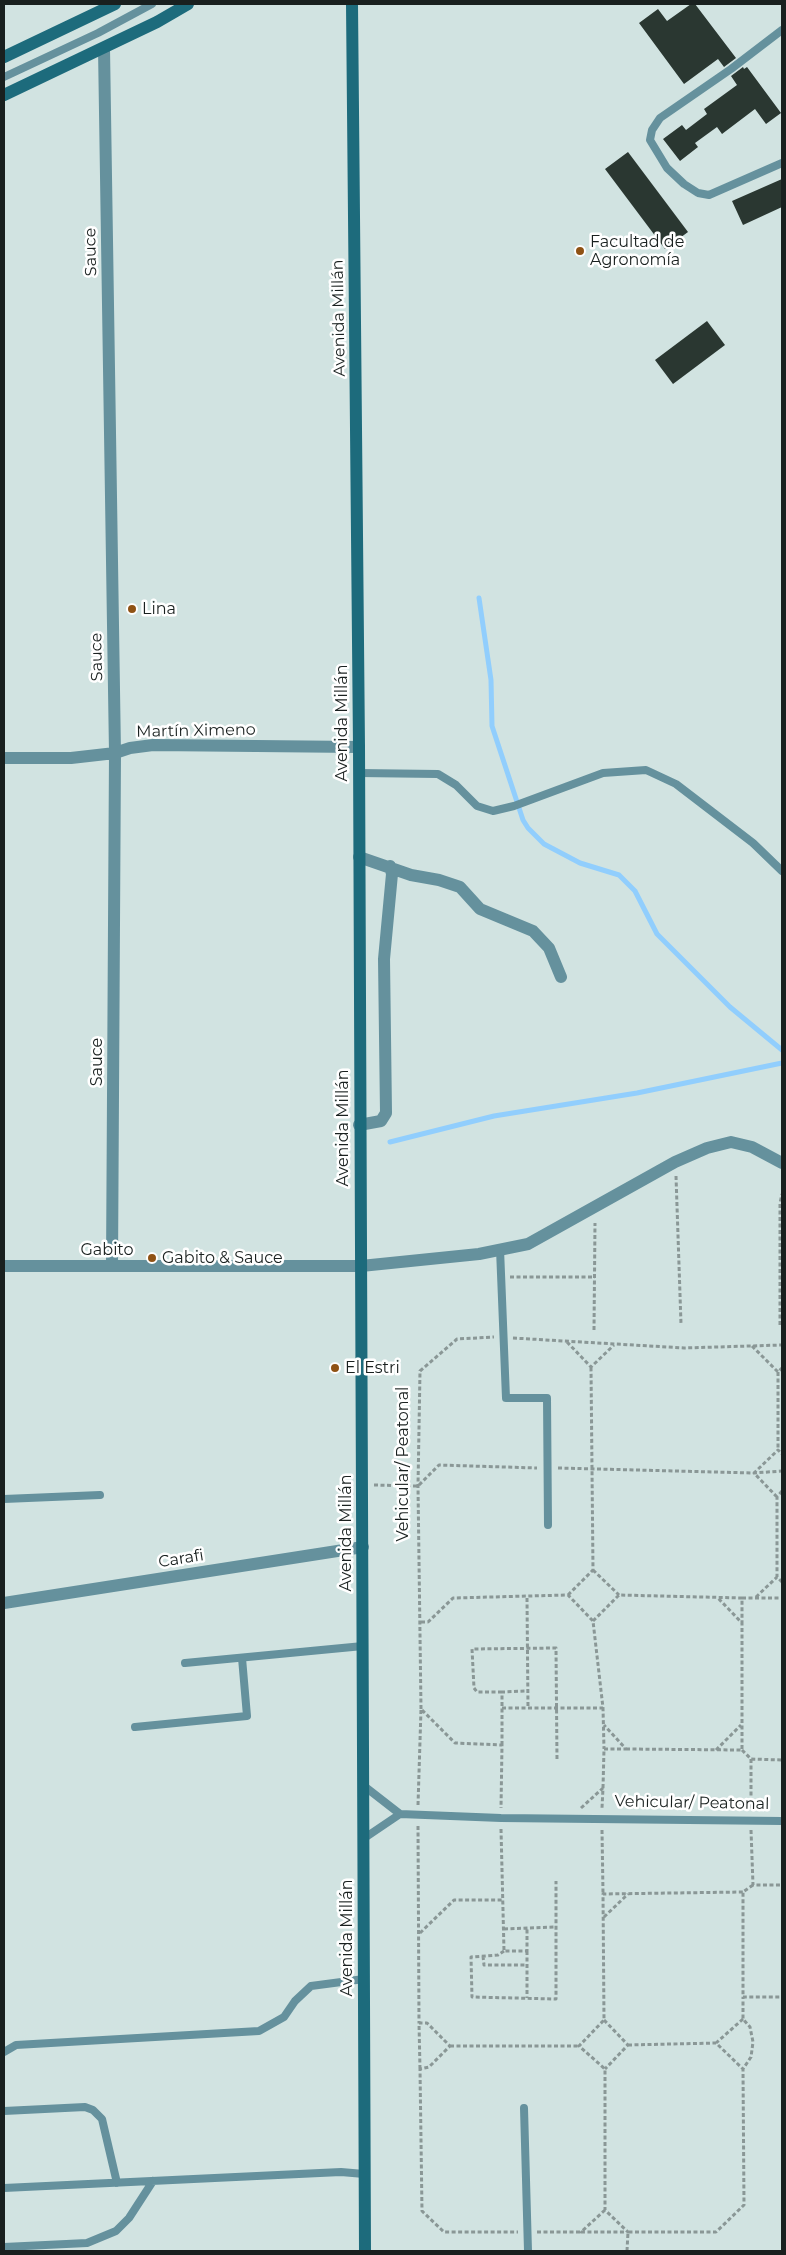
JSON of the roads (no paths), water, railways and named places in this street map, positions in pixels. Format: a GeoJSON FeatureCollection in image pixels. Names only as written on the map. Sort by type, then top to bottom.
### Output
{"type":"FeatureCollection","features":[{"type":"Feature","properties":{"kind":"main road"},"geometry":{"type":"LineString","coordinates":[[4,57],[115,4]]}},
{"type":"Feature","properties":{"kind":"main road"},"geometry":{"type":"LineString","coordinates":[[4,95],[157,22],[188,4]]}},
{"type":"Feature","properties":{"kind":"main road","name":"Avenida Millán"},"geometry":{"type":"LineString","coordinates":[[352,4],[359,747],[359,1124],[365,2251]]}},
{"type":"Feature","properties":{"kind":"street","name":"Sauce"},"geometry":{"type":"LineString","coordinates":[[104,48],[115,753],[112,1266]]}},
{"type":"Feature","properties":{"kind":"street","name":"Martín Ximeno"},"geometry":{"type":"LineString","coordinates":[[4,758],[70,758],[115,753],[130,748],[153,745],[359,747]]}},
{"type":"Feature","properties":{"kind":"street"},"geometry":{"type":"LineString","coordinates":[[359,857],[390,866],[411,875],[439,880],[460,887],[480,909],[533,931],[549,948],[561,977]]}},
{"type":"Feature","properties":{"kind":"street"},"geometry":{"type":"LineString","coordinates":[[359,1124],[381,1121],[386,1113],[384,959],[392,874],[390,866]]}},
{"type":"Feature","properties":{"kind":"street"},"geometry":{"type":"LineString","coordinates":[[361,1266],[479,1254],[528,1244],[675,1162],[707,1148],[731,1142],[752,1147],[782,1164]]}},
{"type":"Feature","properties":{"kind":"street","name":"Gabito"},"geometry":{"type":"LineString","coordinates":[[4,1266],[361,1266]]}},
{"type":"Feature","properties":{"kind":"street","name":"Carafi"},"geometry":{"type":"LineString","coordinates":[[4,1603],[362,1547]]}},
{"type":"Feature","properties":{"kind":"lane"},"geometry":{"type":"LineString","coordinates":[[4,77],[98,33],[152,4]]}},
{"type":"Feature","properties":{"kind":"lane"},"geometry":{"type":"LineString","coordinates":[[782,30],[731,69],[660,118],[652,130],[650,140],[667,168],[684,184],[698,193],[710,195],[782,163]]}},
{"type":"Feature","properties":{"kind":"lane"},"geometry":{"type":"LineString","coordinates":[[359,773],[428,772],[438,774],[456,785],[471,801],[482,809],[493,811],[526,802],[603,773],[646,770],[676,784],[753,843],[782,871]]}},
{"type":"Feature","properties":{"kind":"lane"},"geometry":{"type":"LineString","coordinates":[[500,1249],[506,1398],[548,1398],[548,1525]]}},
{"type":"Feature","properties":{"kind":"lane"},"geometry":{"type":"LineString","coordinates":[[4,1499],[100,1495]]}},
{"type":"Feature","properties":{"kind":"lane"},"geometry":{"type":"LineString","coordinates":[[184,1663],[363,1646]]}},
{"type":"Feature","properties":{"kind":"lane"},"geometry":{"type":"LineString","coordinates":[[135,1727],[247,1716],[242,1658]]}},
{"type":"Feature","properties":{"kind":"lane"},"geometry":{"type":"LineString","coordinates":[[364,1786],[400,1814],[364,1839]]}},
{"type":"Feature","properties":{"kind":"lane","name":"Vehicular/ Peatonal"},"geometry":{"type":"LineString","coordinates":[[400,1814],[418,1813],[501,1818],[782,1821]]}},
{"type":"Feature","properties":{"kind":"lane"},"geometry":{"type":"LineString","coordinates":[[4,2052],[16,2045],[259,2031],[284,2017],[295,2001],[311,1986],[364,1979]]}},
{"type":"Feature","properties":{"kind":"lane"},"geometry":{"type":"LineString","coordinates":[[4,2111],[85,2107],[93,2110],[102,2119],[117,2183]]}},
{"type":"Feature","properties":{"kind":"lane"},"geometry":{"type":"LineString","coordinates":[[524,2108],[528,2251]]}},
{"type":"Feature","properties":{"kind":"lane"},"geometry":{"type":"LineString","coordinates":[[4,2188],[341,2172],[364,2174]]}},
{"type":"Feature","properties":{"kind":"lane"},"geometry":{"type":"LineString","coordinates":[[4,2247],[87,2243],[116,2231],[129,2218],[153,2181]]}},
{"type":"Feature","properties":{"kind":"waterway"},"geometry":{"type":"LineString","coordinates":[[479,598],[491,680],[492,726],[523,820],[528,828],[544,844],[580,863],[619,875],[635,891],[657,934],[730,1007],[782,1050]]}},
{"type":"Feature","properties":{"kind":"waterway"},"geometry":{"type":"LineString","coordinates":[[390,1142],[494,1116],[637,1093],[782,1063]]}},
{"type":"Feature","properties":{"kind":"place","name":"Facultad de Agronomía"},"geometry":{"type":"Point","coordinates":[580,251]}},
{"type":"Feature","properties":{"kind":"place","name":"Lina"},"geometry":{"type":"Point","coordinates":[132,609]}},
{"type":"Feature","properties":{"kind":"place","name":"Gabito & Sauce"},"geometry":{"type":"Point","coordinates":[152,1258]}},
{"type":"Feature","properties":{"kind":"place","name":"El Estri"},"geometry":{"type":"Point","coordinates":[335,1368]}}]}
